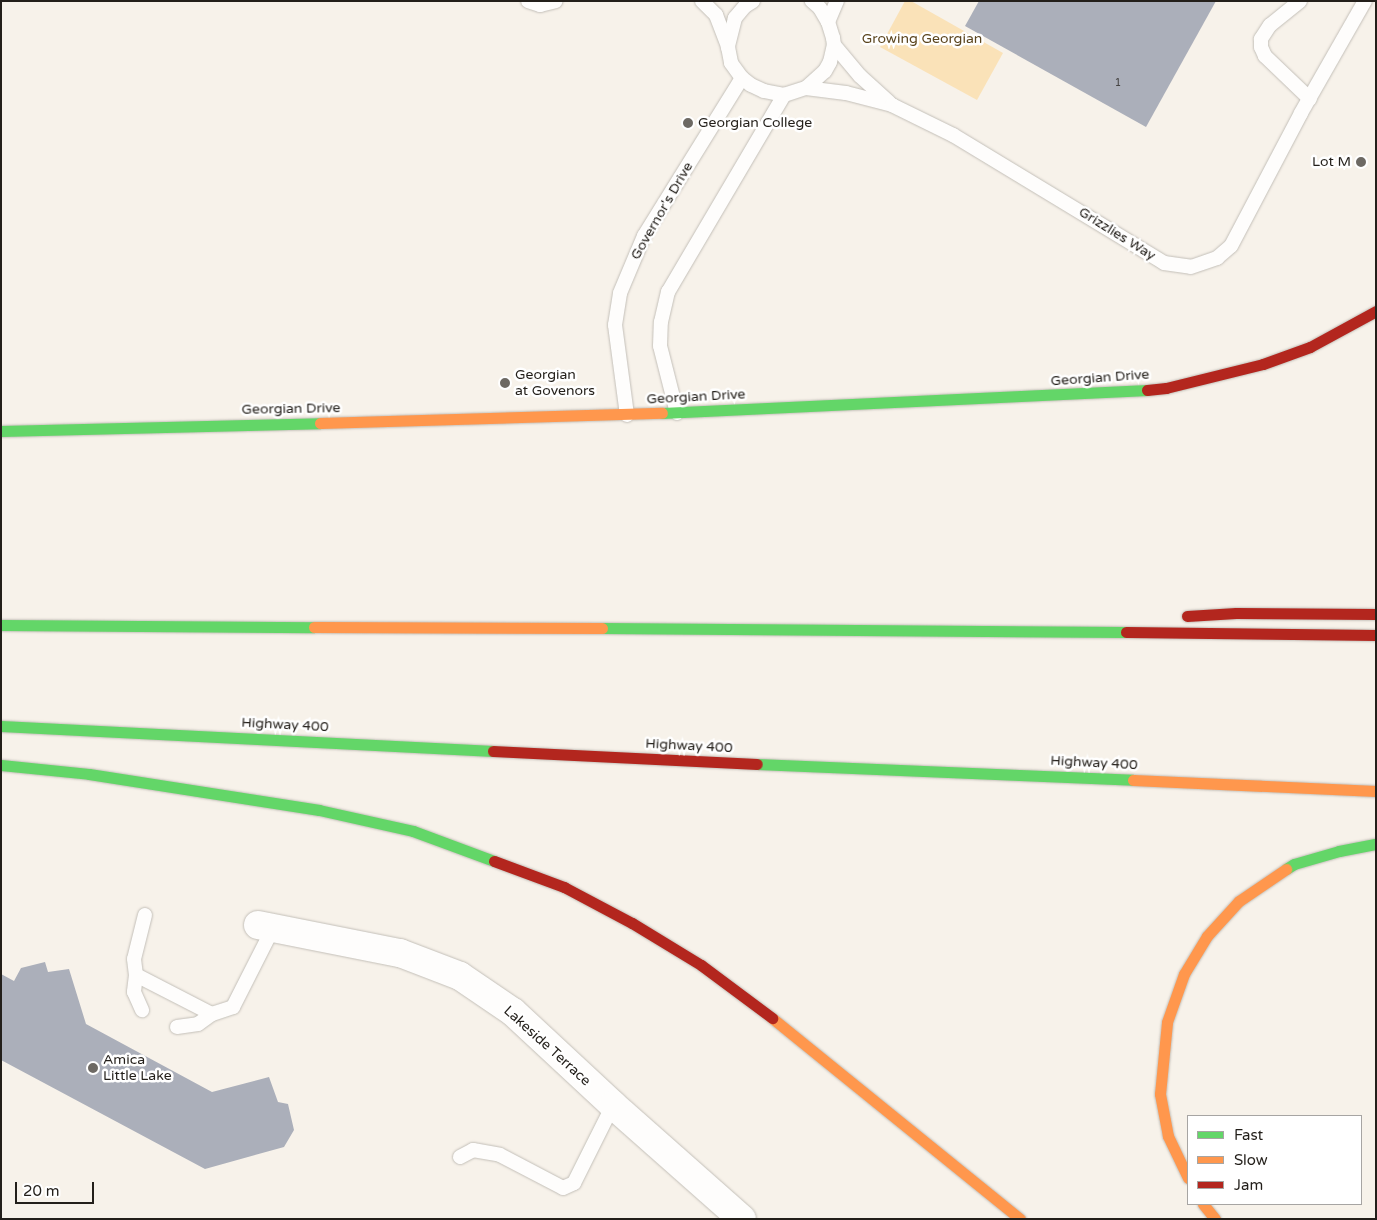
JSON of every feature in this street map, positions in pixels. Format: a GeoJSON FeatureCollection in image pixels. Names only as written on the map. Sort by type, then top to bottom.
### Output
{"type":"FeatureCollection","features":[{"type":"Feature","properties":{"kind":"main road","name":"Georgian Drive"},"geometry":{"type":"LineString","coordinates":[[1,431],[627,415],[1114,393],[1166,388],[1214,378],[1282,357],[1310,347],[1376,311]]}},
{"type":"Feature","properties":{"kind":"main road"},"geometry":{"type":"LineString","coordinates":[[1178,617],[1236,613],[1376,614]]}},
{"type":"Feature","properties":{"kind":"main road"},"geometry":{"type":"LineString","coordinates":[[976,630],[1130,620]]}},
{"type":"Feature","properties":{"kind":"main road"},"geometry":{"type":"LineString","coordinates":[[1,625],[976,630],[1376,636]]}},
{"type":"Feature","properties":{"kind":"main road","name":"Highway 400"},"geometry":{"type":"LineString","coordinates":[[1,726],[707,762],[1376,791]]}},
{"type":"Feature","properties":{"kind":"main road"},"geometry":{"type":"LineString","coordinates":[[1,765],[89,774],[319,810],[413,832],[564,887],[632,923],[701,965],[754,1003],[1020,1219]]}},
{"type":"Feature","properties":{"kind":"main road"},"geometry":{"type":"LineString","coordinates":[[1187,1176],[1168,1136],[1160,1094],[1166,1022],[1184,974],[1207,936],[1239,901],[1261,886],[1294,864],[1338,851],[1376,844]]}},
{"type":"Feature","properties":{"kind":"main road"},"geometry":{"type":"LineString","coordinates":[[1204,1205],[1215,1219]]}},
{"type":"Feature","properties":{"kind":"street","name":"Lakeside Terrace"},"geometry":{"type":"LineString","coordinates":[[266,926],[400,953],[460,976],[513,1012],[613,1105],[742,1219]]}},
{"type":"Feature","properties":{"kind":"lane"},"geometry":{"type":"LineString","coordinates":[[528,1],[540,5],[556,1]]}},
{"type":"Feature","properties":{"kind":"lane"},"geometry":{"type":"LineString","coordinates":[[702,1],[716,15],[728,46],[731,63],[742,78],[764,91],[784,94],[806,88],[825,71],[834,45]]}},
{"type":"Feature","properties":{"kind":"lane"},"geometry":{"type":"LineString","coordinates":[[728,46],[735,18],[745,6],[753,1]]}},
{"type":"Feature","properties":{"kind":"lane"},"geometry":{"type":"LineString","coordinates":[[812,1],[820,8],[828,22],[834,45],[860,76],[892,105]]}},
{"type":"Feature","properties":{"kind":"lane"},"geometry":{"type":"LineString","coordinates":[[828,22],[837,1]]}},
{"type":"Feature","properties":{"kind":"lane"},"geometry":{"type":"LineString","coordinates":[[1300,1],[1270,25],[1264,33],[1261,47],[1265,56],[1310,99]]}},
{"type":"Feature","properties":{"kind":"lane","name":"Grizzlies Way"},"geometry":{"type":"LineString","coordinates":[[806,88],[846,93],[892,105],[952,135],[1164,263],[1191,266],[1217,258],[1231,246],[1365,1]]}},
{"type":"Feature","properties":{"kind":"lane","name":"Governor's Drive"},"geometry":{"type":"LineString","coordinates":[[627,415],[615,325],[620,293],[644,236],[742,78]]}},
{"type":"Feature","properties":{"kind":"lane"},"geometry":{"type":"LineString","coordinates":[[677,413],[660,346],[661,322],[668,292],[784,94]]}},
{"type":"Feature","properties":{"kind":"lane"},"geometry":{"type":"LineString","coordinates":[[142,1010],[134,992],[136,975],[134,959],[145,915]]}},
{"type":"Feature","properties":{"kind":"lane"},"geometry":{"type":"LineString","coordinates":[[177,1027],[198,1024],[212,1014],[233,1007],[266,926]]}},
{"type":"Feature","properties":{"kind":"lane"},"geometry":{"type":"LineString","coordinates":[[136,975],[212,1014]]}},
{"type":"Feature","properties":{"kind":"lane"},"geometry":{"type":"LineString","coordinates":[[460,1157],[473,1150],[500,1155],[563,1188],[574,1183],[613,1105]]}},
{"type":"Feature","properties":{"kind":"green space","name":"Growing Georgian"},"geometry":{"type":"Polygon","coordinates":[[[905,1],[911,1],[1003,53],[977,100],[880,47],[905,1]]]}},
{"type":"Feature","properties":{"kind":"building"},"geometry":{"type":"Polygon","coordinates":[[[979,1],[1216,1],[1146,127],[965,26],[979,1]]]}},
{"type":"Feature","properties":{"kind":"building","name":"Amica Little Lake"},"geometry":{"type":"Polygon","coordinates":[[[45,962],[48,972],[69,969],[86,1024],[212,1092],[269,1077],[278,1102],[288,1104],[294,1130],[284,1147],[205,1169],[1,1060],[1,974],[14,981],[21,968],[45,962]]]}},
{"type":"Feature","properties":{"kind":"traffic: fast"},"geometry":{"type":"LineString","coordinates":[[662,413],[1147,390]]}},
{"type":"Feature","properties":{"kind":"traffic: fast"},"geometry":{"type":"LineString","coordinates":[[1,431],[320,423]]}},
{"type":"Feature","properties":{"kind":"traffic: fast"},"geometry":{"type":"LineString","coordinates":[[1,625],[314,627]]}},
{"type":"Feature","properties":{"kind":"traffic: fast"},"geometry":{"type":"LineString","coordinates":[[602,628],[1126,632]]}},
{"type":"Feature","properties":{"kind":"traffic: fast"},"geometry":{"type":"LineString","coordinates":[[1,726],[493,751]]}},
{"type":"Feature","properties":{"kind":"traffic: fast"},"geometry":{"type":"LineString","coordinates":[[757,764],[1133,780]]}},
{"type":"Feature","properties":{"kind":"traffic: fast"},"geometry":{"type":"LineString","coordinates":[[1,765],[89,774],[319,810],[413,831],[494,861]]}},
{"type":"Feature","properties":{"kind":"traffic: fast"},"geometry":{"type":"LineString","coordinates":[[1286,869],[1294,864],[1339,851],[1376,844]]}},
{"type":"Feature","properties":{"kind":"traffic: slow"},"geometry":{"type":"LineString","coordinates":[[320,423],[662,413]]}},
{"type":"Feature","properties":{"kind":"traffic: slow"},"geometry":{"type":"LineString","coordinates":[[314,627],[602,628]]}},
{"type":"Feature","properties":{"kind":"traffic: slow"},"geometry":{"type":"LineString","coordinates":[[1133,780],[1376,791]]}},
{"type":"Feature","properties":{"kind":"traffic: slow"},"geometry":{"type":"LineString","coordinates":[[1187,1176],[1168,1136],[1160,1094],[1167,1022],[1184,974],[1207,936],[1239,901],[1286,869]]}},
{"type":"Feature","properties":{"kind":"traffic: slow"},"geometry":{"type":"LineString","coordinates":[[772,1018],[1020,1219]]}},
{"type":"Feature","properties":{"kind":"traffic: slow"},"geometry":{"type":"LineString","coordinates":[[1204,1205],[1215,1219]]}},
{"type":"Feature","properties":{"kind":"traffic: jam"},"geometry":{"type":"LineString","coordinates":[[1147,390],[1166,388],[1263,364],[1310,347],[1376,311]]}},
{"type":"Feature","properties":{"kind":"traffic: jam"},"geometry":{"type":"LineString","coordinates":[[1187,616],[1236,613],[1376,614]]}},
{"type":"Feature","properties":{"kind":"traffic: jam"},"geometry":{"type":"LineString","coordinates":[[1126,632],[1376,635]]}},
{"type":"Feature","properties":{"kind":"traffic: jam"},"geometry":{"type":"LineString","coordinates":[[493,751],[757,764]]}},
{"type":"Feature","properties":{"kind":"traffic: jam"},"geometry":{"type":"LineString","coordinates":[[494,861],[564,887],[632,923],[701,965],[772,1018]]}},
{"type":"Feature","properties":{"kind":"place","name":"Georgian College"},"geometry":{"type":"Point","coordinates":[688,123]}},
{"type":"Feature","properties":{"kind":"place","name":"Lot M"},"geometry":{"type":"Point","coordinates":[1361,162]}},
{"type":"Feature","properties":{"kind":"place","name":"Georgian at Govenors"},"geometry":{"type":"Point","coordinates":[505,383]}},
{"type":"Feature","properties":{"kind":"place","name":"Amica Little Lake"},"geometry":{"type":"Point","coordinates":[93,1068]}}]}
